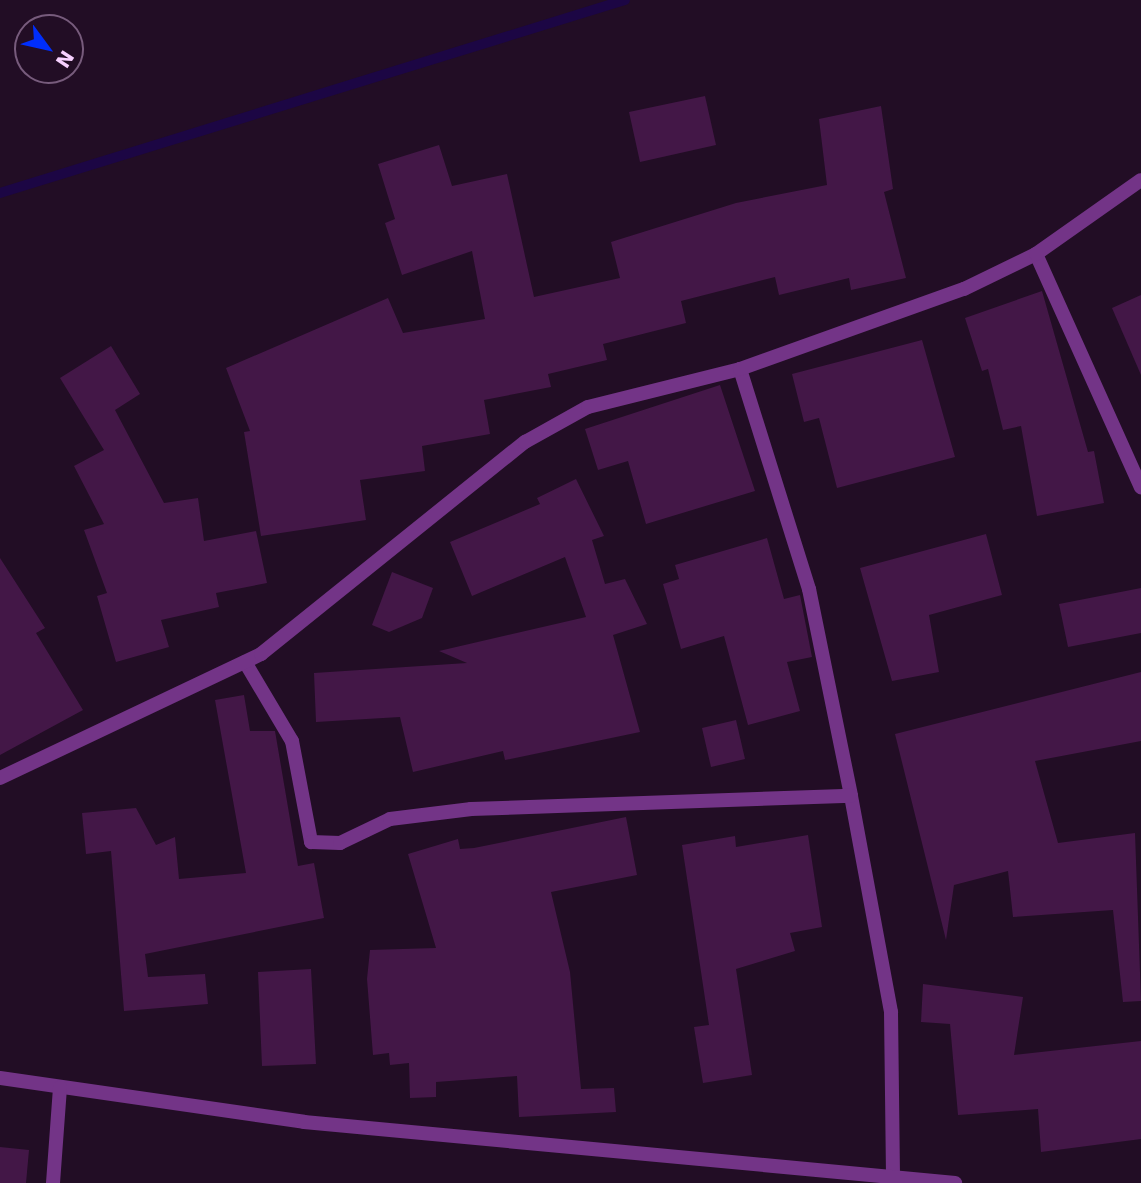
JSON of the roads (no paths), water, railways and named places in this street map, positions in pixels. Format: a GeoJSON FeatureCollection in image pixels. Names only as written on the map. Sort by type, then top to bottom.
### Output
{"type":"FeatureCollection","features":[{"type":"Feature","properties":{"kind":"street"},"geometry":{"type":"LineString","coordinates":[[0,778],[245,662],[525,442],[588,407],[740,369],[964,289],[1035,254],[1141,180]]}},
{"type":"Feature","properties":{"kind":"street"},"geometry":{"type":"LineString","coordinates":[[1035,254],[1141,488]]}},
{"type":"Feature","properties":{"kind":"street"},"geometry":{"type":"LineString","coordinates":[[740,369],[809,589],[851,796],[891,1012],[893,1175]]}},
{"type":"Feature","properties":{"kind":"street"},"geometry":{"type":"LineString","coordinates":[[245,662],[292,741],[311,842],[340,844],[390,819],[471,809],[851,796]]}},
{"type":"Feature","properties":{"kind":"street"},"geometry":{"type":"LineString","coordinates":[[0,1078],[304,1122],[893,1175],[955,1183]]}},
{"type":"Feature","properties":{"kind":"street"},"geometry":{"type":"LineString","coordinates":[[53,1183],[60,1087]]}},
{"type":"Feature","properties":{"kind":"waterway"},"geometry":{"type":"LineString","coordinates":[[0,193],[625,0]]}}]}
